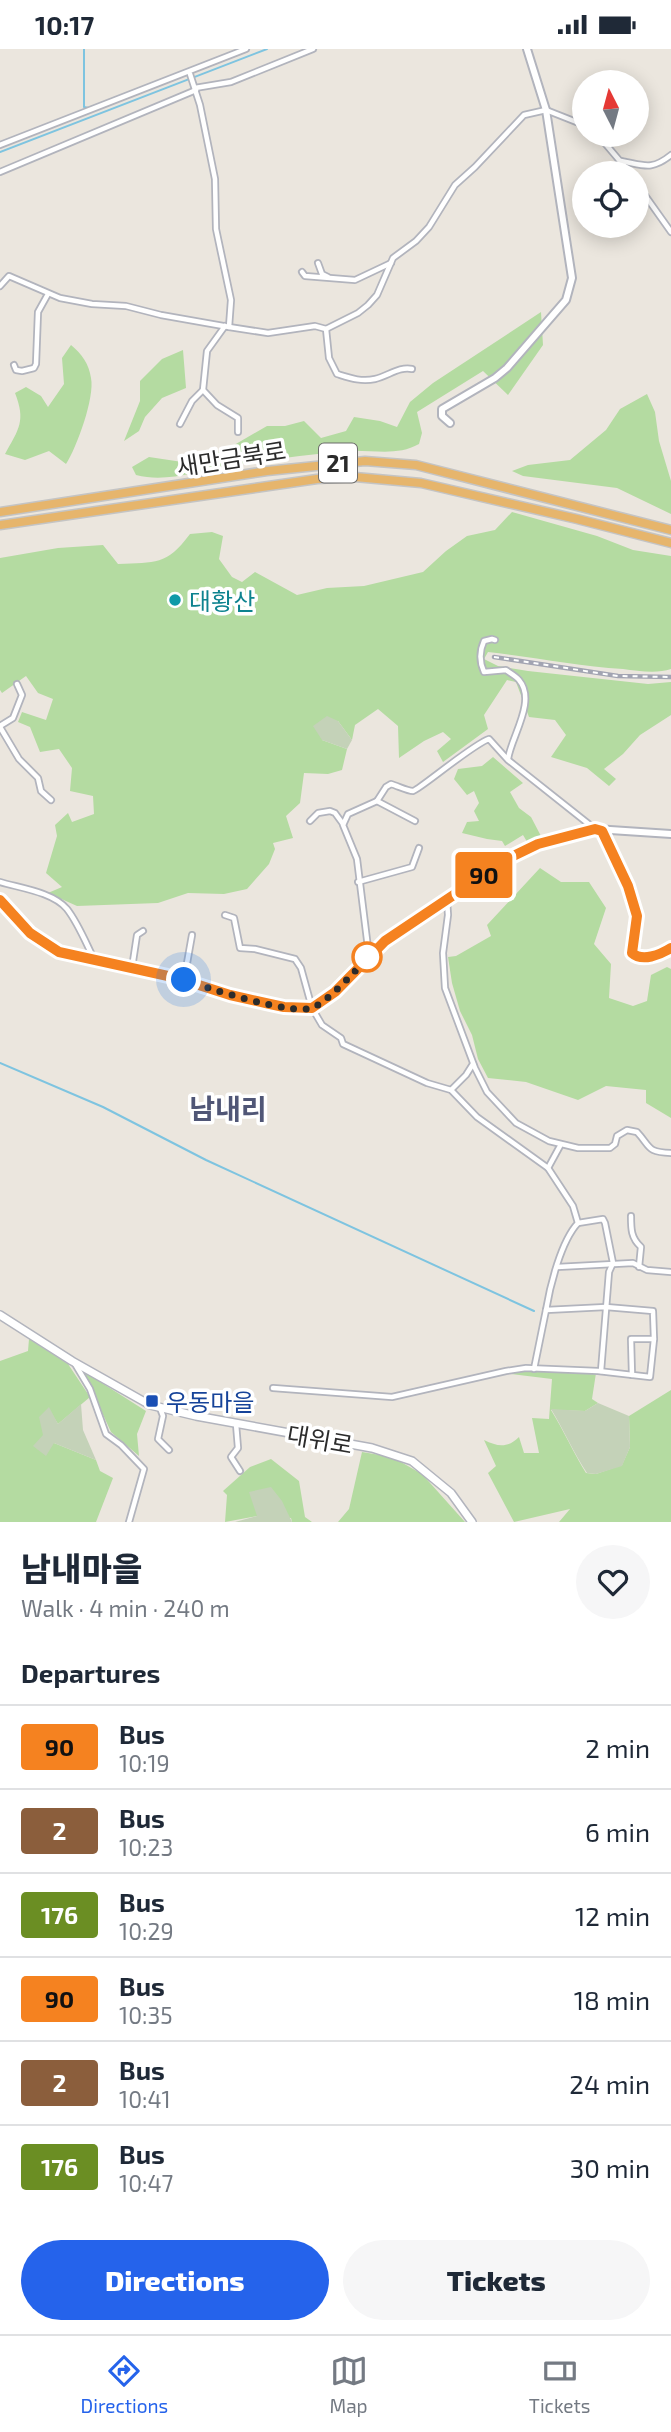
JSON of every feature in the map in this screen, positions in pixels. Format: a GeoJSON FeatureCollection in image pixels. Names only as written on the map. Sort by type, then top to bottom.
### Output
{"type":"FeatureCollection","features":[{"type":"Feature","properties":{"kind":"highway","name":"새만금북로"},"geometry":{"type":"LineString","coordinates":[[0,512],[267,471],[365,461],[416,465],[671,530]]}},
{"type":"Feature","properties":{"kind":"highway","name":"새만금북로"},"geometry":{"type":"LineString","coordinates":[[0,525],[317,479],[355,477],[421,483],[671,543]]}},
{"type":"Feature","properties":{"kind":"main road","name":"대위로"},"geometry":{"type":"LineString","coordinates":[[0,1315],[117,1388],[159,1408],[372,1448],[412,1461],[451,1493],[472,1522]]}},
{"type":"Feature","properties":{"kind":"street"},"geometry":{"type":"LineString","coordinates":[[0,145],[246,49]]}},
{"type":"Feature","properties":{"kind":"street"},"geometry":{"type":"LineString","coordinates":[[0,172],[195,88],[231,82],[313,49]]}},
{"type":"Feature","properties":{"kind":"street"},"geometry":{"type":"LineString","coordinates":[[450,423],[442,416],[442,409],[507,368],[559,309],[570,290],[572,278],[546,110],[527,49]]}},
{"type":"Feature","properties":{"kind":"street"},"geometry":{"type":"LineString","coordinates":[[180,424],[192,401],[204,390],[207,351],[227,327],[231,300],[216,229],[215,179],[190,74]]}},
{"type":"Feature","properties":{"kind":"street"},"geometry":{"type":"LineString","coordinates":[[0,286],[9,276],[48,294],[92,304],[126,306],[162,315],[268,333],[315,326],[326,329],[368,305],[377,295],[393,258],[416,241],[429,227],[455,185],[524,115],[546,110],[572,120]]}},
{"type":"Feature","properties":{"kind":"street"},"geometry":{"type":"LineString","coordinates":[[609,147],[621,161]]}},
{"type":"Feature","properties":{"kind":"street"},"geometry":{"type":"LineString","coordinates":[[649,167],[659,165],[671,155]]}},
{"type":"Feature","properties":{"kind":"street"},"geometry":{"type":"LineString","coordinates":[[649,201],[671,232]]}},
{"type":"Feature","properties":{"kind":"street"},"geometry":{"type":"LineString","coordinates":[[303,272],[305,276],[355,279],[392,262]]}},
{"type":"Feature","properties":{"kind":"street"},"geometry":{"type":"LineString","coordinates":[[318,263],[322,274],[332,279]]}},
{"type":"Feature","properties":{"kind":"street"},"geometry":{"type":"LineString","coordinates":[[14,365],[16,370],[22,371],[33,368],[36,364],[38,311],[48,294]]}},
{"type":"Feature","properties":{"kind":"street"},"geometry":{"type":"LineString","coordinates":[[326,329],[329,358],[337,374],[362,381],[377,379],[402,368],[412,369]]}},
{"type":"Feature","properties":{"kind":"street"},"geometry":{"type":"LineString","coordinates":[[204,390],[217,405],[237,418],[238,432]]}},
{"type":"Feature","properties":{"kind":"street"},"geometry":{"type":"LineString","coordinates":[[495,640],[484,641],[480,649],[480,663],[484,672],[506,670],[519,680],[525,691],[524,708],[509,748],[508,760]]}},
{"type":"Feature","properties":{"kind":"street"},"geometry":{"type":"LineString","coordinates":[[17,684],[22,695],[13,718],[0,726],[19,759],[38,778],[41,791],[51,800]]}},
{"type":"Feature","properties":{"kind":"street"},"geometry":{"type":"LineString","coordinates":[[343,825],[348,814],[377,801],[391,784],[413,791],[419,789],[445,767],[489,739],[508,760],[598,830],[628,886],[637,916],[632,953],[642,957],[664,953],[671,948]]}},
{"type":"Feature","properties":{"kind":"street"},"geometry":{"type":"LineString","coordinates":[[377,801],[415,821]]}},
{"type":"Feature","properties":{"kind":"street"},"geometry":{"type":"LineString","coordinates":[[310,821],[318,813],[330,810],[343,825],[357,859],[369,956]]}},
{"type":"Feature","properties":{"kind":"street"},"geometry":{"type":"LineString","coordinates":[[0,900],[30,933],[59,952],[184,980],[230,995],[284,1007],[312,1008],[335,992],[385,941],[509,858],[538,844],[598,830],[671,834]]}},
{"type":"Feature","properties":{"kind":"street"},"geometry":{"type":"LineString","coordinates":[[358,883],[412,867],[419,848]]}},
{"type":"Feature","properties":{"kind":"street"},"geometry":{"type":"LineString","coordinates":[[0,882],[50,898],[60,904],[67,910],[94,958]]}},
{"type":"Feature","properties":{"kind":"street"},"geometry":{"type":"LineString","coordinates":[[447,900],[448,915],[443,953],[444,988],[473,1063],[487,1091],[516,1122],[531,1133],[560,1146],[610,1148],[615,1144],[617,1136],[627,1130],[637,1132],[645,1146],[671,1153]]}},
{"type":"Feature","properties":{"kind":"street"},"geometry":{"type":"LineString","coordinates":[[225,915],[234,918],[240,948],[295,959],[301,968],[312,1008],[322,1025],[341,1038],[344,1044],[427,1083],[451,1090],[477,1117],[548,1167],[573,1206],[578,1223]]}},
{"type":"Feature","properties":{"kind":"street"},"geometry":{"type":"LineString","coordinates":[[132,968],[137,935],[143,931]]}},
{"type":"Feature","properties":{"kind":"street"},"geometry":{"type":"LineString","coordinates":[[184,980],[192,935]]}},
{"type":"Feature","properties":{"kind":"street"},"geometry":{"type":"LineString","coordinates":[[451,1090],[466,1075],[473,1063]]}},
{"type":"Feature","properties":{"kind":"street"},"geometry":{"type":"LineString","coordinates":[[548,1167],[560,1146]]}},
{"type":"Feature","properties":{"kind":"street"},"geometry":{"type":"LineString","coordinates":[[631,1216],[631,1232],[641,1247],[639,1267]]}},
{"type":"Feature","properties":{"kind":"street"},"geometry":{"type":"LineString","coordinates":[[534,1369],[551,1280],[570,1231],[578,1223],[603,1219],[606,1223],[612,1263],[608,1272],[601,1371]]}},
{"type":"Feature","properties":{"kind":"street"},"geometry":{"type":"LineString","coordinates":[[557,1267],[632,1263],[639,1267],[671,1272]]}},
{"type":"Feature","properties":{"kind":"street"},"geometry":{"type":"LineString","coordinates":[[273,1388],[392,1397],[506,1371],[601,1371],[650,1377],[654,1339],[653,1311],[606,1307],[546,1310]]}},
{"type":"Feature","properties":{"kind":"street"},"geometry":{"type":"LineString","coordinates":[[632,1375],[631,1339],[654,1339]]}},
{"type":"Feature","properties":{"kind":"street"},"geometry":{"type":"LineString","coordinates":[[72,1361],[90,1388],[106,1434],[144,1469],[129,1522]]}},
{"type":"Feature","properties":{"kind":"street"},"geometry":{"type":"LineString","coordinates":[[159,1408],[163,1416],[158,1439],[169,1450]]}},
{"type":"Feature","properties":{"kind":"street"},"geometry":{"type":"LineString","coordinates":[[236,1424],[238,1448],[231,1457],[240,1471]]}},
{"type":"Feature","properties":{"kind":"green space"},"geometry":{"type":"Polygon","coordinates":[[[541,312],[543,345],[508,395],[483,371],[417,412],[422,433],[419,444],[410,448],[301,456],[159,478],[136,475],[132,467],[149,457],[189,463],[229,448],[267,426],[285,426],[304,421],[321,438],[346,431],[354,417],[397,427],[410,402],[433,383],[541,312]]]}},
{"type":"Feature","properties":{"kind":"green space"},"geometry":{"type":"Polygon","coordinates":[[[71,345],[87,364],[92,386],[84,422],[66,464],[49,451],[25,460],[5,454],[19,425],[20,411],[15,393],[26,387],[41,396],[48,407],[64,384],[62,358],[71,345]]]}},
{"type":"Feature","properties":{"kind":"green space"},"geometry":{"type":"Polygon","coordinates":[[[183,350],[186,388],[162,398],[145,417],[139,431],[124,441],[140,401],[140,381],[162,359],[183,350]]]}},
{"type":"Feature","properties":{"kind":"green space"},"geometry":{"type":"Polygon","coordinates":[[[647,394],[655,412],[659,441],[671,481],[671,514],[617,488],[523,476],[512,471],[528,465],[570,460],[606,430],[620,409],[647,394]]]}},
{"type":"Feature","properties":{"kind":"green space"},"geometry":{"type":"Polygon","coordinates":[[[512,512],[597,536],[633,550],[671,556],[671,669],[641,671],[488,652],[484,659],[498,666],[528,671],[648,684],[671,682],[671,715],[640,735],[623,754],[604,769],[616,779],[609,786],[587,768],[551,757],[566,735],[555,720],[529,717],[516,682],[507,680],[484,715],[488,729],[443,762],[437,751],[451,739],[443,732],[399,758],[398,726],[378,709],[355,725],[352,740],[338,721],[322,740],[347,749],[342,770],[328,774],[304,773],[300,803],[286,816],[293,838],[273,843],[275,849],[269,864],[247,889],[224,894],[188,893],[158,903],[77,906],[48,893],[62,887],[46,873],[57,836],[55,825],[68,813],[72,822],[94,814],[93,796],[70,791],[72,768],[59,749],[40,752],[30,727],[18,722],[22,712],[46,720],[53,699],[38,693],[26,676],[2,693],[0,690],[0,558],[58,548],[103,545],[118,564],[151,562],[174,552],[190,534],[212,532],[223,536],[219,559],[232,577],[242,582],[255,572],[297,595],[327,588],[364,586],[423,572],[467,536],[495,530],[512,512]]]}},
{"type":"Feature","properties":{"kind":"green space"},"geometry":{"type":"Polygon","coordinates":[[[327,716],[338,721],[352,740],[347,749],[322,740],[313,726],[327,716]]]}},
{"type":"Feature","properties":{"kind":"green space"},"geometry":{"type":"Polygon","coordinates":[[[493,757],[523,783],[510,792],[519,808],[531,817],[542,838],[529,845],[523,835],[505,846],[502,841],[462,833],[467,822],[479,821],[474,811],[479,803],[474,791],[467,795],[454,779],[458,769],[482,766],[493,757]]]}},
{"type":"Feature","properties":{"kind":"green space"},"geometry":{"type":"Polygon","coordinates":[[[540,868],[561,882],[589,882],[606,908],[594,944],[611,964],[609,998],[633,1006],[647,1001],[651,975],[667,967],[671,969],[671,1118],[646,1103],[646,1090],[606,1086],[578,1100],[526,1082],[488,1078],[478,1059],[472,1035],[460,1011],[448,957],[456,956],[491,936],[487,925],[540,868]]]}},
{"type":"Feature","properties":{"kind":"green space"},"geometry":{"type":"Polygon","coordinates":[[[29,1339],[68,1364],[90,1397],[58,1424],[48,1408],[54,1443],[96,1460],[100,1471],[113,1478],[96,1522],[0,1522],[0,1361],[28,1351],[29,1339]]]}},
{"type":"Feature","properties":{"kind":"green space"},"geometry":{"type":"Polygon","coordinates":[[[526,1370],[596,1373],[592,1399],[598,1403],[585,1411],[551,1410],[586,1473],[596,1474],[622,1465],[630,1447],[629,1416],[671,1390],[671,1522],[559,1522],[570,1509],[514,1522],[488,1473],[496,1466],[484,1440],[503,1445],[519,1437],[524,1453],[539,1453],[532,1418],[549,1419],[552,1379],[511,1374],[526,1370]]]}},
{"type":"Feature","properties":{"kind":"green space"},"geometry":{"type":"Polygon","coordinates":[[[83,1371],[146,1411],[137,1434],[139,1456],[111,1432],[83,1371]]]}},
{"type":"Feature","properties":{"kind":"green space"},"geometry":{"type":"Polygon","coordinates":[[[598,1403],[629,1416],[630,1447],[622,1466],[596,1474],[587,1473],[551,1409],[585,1411],[598,1403]]]}},
{"type":"Feature","properties":{"kind":"green space"},"geometry":{"type":"Polygon","coordinates":[[[81,1404],[83,1430],[96,1460],[54,1443],[46,1456],[33,1446],[43,1435],[39,1417],[49,1407],[58,1424],[81,1404]]]}},
{"type":"Feature","properties":{"kind":"green space"},"geometry":{"type":"Polygon","coordinates":[[[362,1452],[392,1457],[422,1474],[465,1522],[338,1522],[349,1509],[362,1452]]]}},
{"type":"Feature","properties":{"kind":"green space"},"geometry":{"type":"Polygon","coordinates":[[[271,1459],[299,1481],[305,1517],[312,1522],[292,1522],[291,1518],[257,1516],[225,1522],[227,1495],[223,1491],[250,1467],[271,1459]]]}},
{"type":"Feature","properties":{"kind":"green space"},"geometry":{"type":"Polygon","coordinates":[[[271,1487],[282,1501],[292,1522],[235,1522],[257,1516],[249,1492],[271,1487]]]}},
{"type":"Feature","properties":{"kind":"waterway"},"geometry":{"type":"LineString","coordinates":[[84,49],[84,107],[89,108],[151,84]]}},
{"type":"Feature","properties":{"kind":"waterway"},"geometry":{"type":"LineString","coordinates":[[0,152],[267,49]]}},
{"type":"Feature","properties":{"kind":"waterway"},"geometry":{"type":"LineString","coordinates":[[0,1063],[103,1107],[206,1160],[534,1311]]}},
{"type":"Feature","properties":{"kind":"railway"},"geometry":{"type":"LineString","coordinates":[[494,657],[618,676],[671,677]]}},
{"type":"Feature","properties":{"kind":"bus line","name":"90"},"geometry":{"type":"LineString","coordinates":[[0,900],[30,933],[59,952],[177,978],[230,995],[270,1004],[312,1008],[335,992],[385,941],[509,858],[538,844],[595,829],[602,831],[632,898],[637,916],[632,953],[642,957],[664,953],[671,948]]}},
{"type":"Feature","properties":{"kind":"place","name":"대황산"},"geometry":{"type":"Point","coordinates":[175,600]}},
{"type":"Feature","properties":{"kind":"place","name":"우동마을"},"geometry":{"type":"Point","coordinates":[152,1401]}},
{"type":"Feature","properties":{"kind":"district","name":"남내리"},"geometry":{"type":"Point","coordinates":[228,1108]}},
{"type":"Feature","properties":{"kind":"route"},"geometry":{"type":"LineString","coordinates":[[184,980],[230,995],[284,1007],[312,1008],[335,992],[369,956],[367,957]]}}]}
